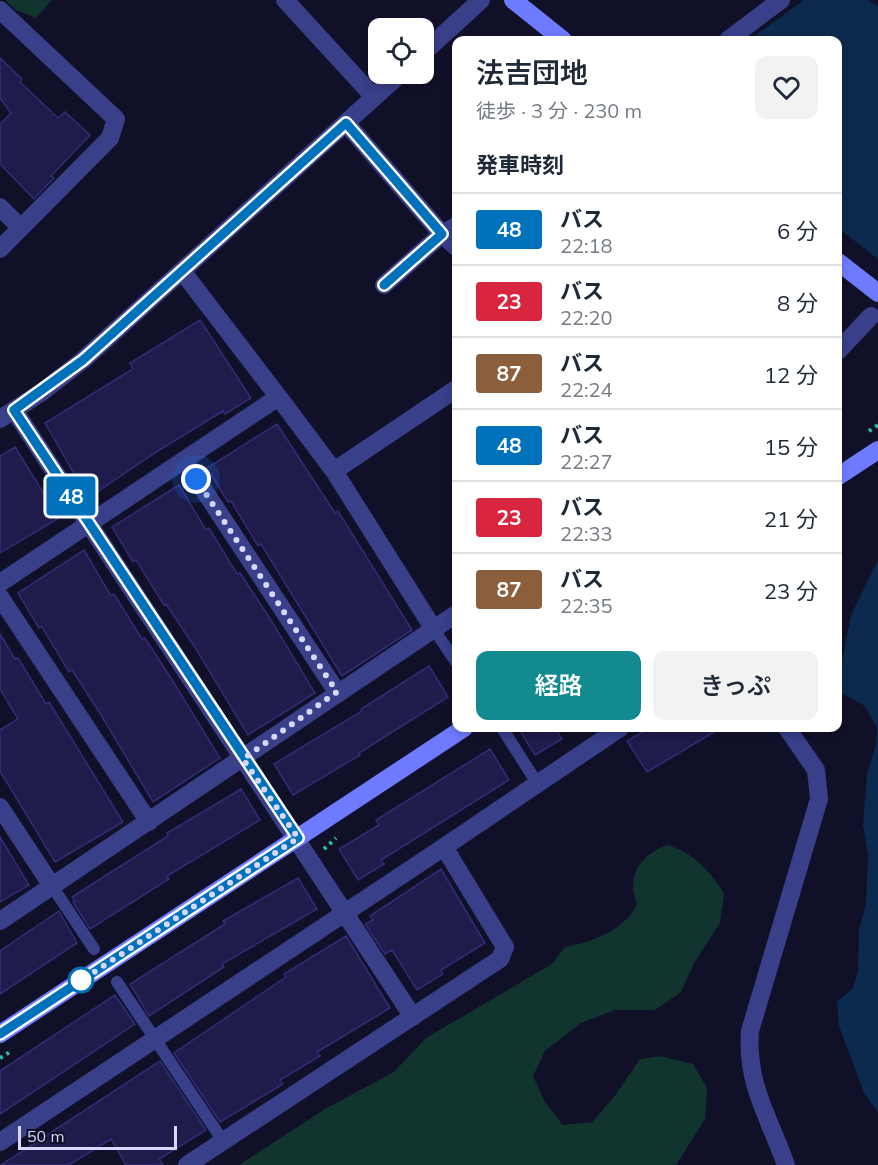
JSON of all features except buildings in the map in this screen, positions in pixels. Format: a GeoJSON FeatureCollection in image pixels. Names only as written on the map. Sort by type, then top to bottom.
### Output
{"type":"FeatureCollection","features":[{"type":"Feature","properties":{"kind":"street"},"geometry":{"type":"LineString","coordinates":[[285,0],[374,98]]}},
{"type":"Feature","properties":{"kind":"street"},"geometry":{"type":"LineString","coordinates":[[434,42],[481,0]]}},
{"type":"Feature","properties":{"kind":"street"},"geometry":{"type":"LineString","coordinates":[[513,0],[558,36]]}},
{"type":"Feature","properties":{"kind":"street"},"geometry":{"type":"LineString","coordinates":[[733,36],[781,0]]}},
{"type":"Feature","properties":{"kind":"street"},"geometry":{"type":"LineString","coordinates":[[0,9],[116,119],[110,138],[0,249]]}},
{"type":"Feature","properties":{"kind":"street"},"geometry":{"type":"LineString","coordinates":[[389,84],[83,360],[7,414],[88,522],[243,759],[298,838],[413,1017]]}},
{"type":"Feature","properties":{"kind":"street"},"geometry":{"type":"LineString","coordinates":[[346,123],[449,230],[384,285]]}},
{"type":"Feature","properties":{"kind":"street"},"geometry":{"type":"LineString","coordinates":[[0,207],[21,228]]}},
{"type":"Feature","properties":{"kind":"street"},"geometry":{"type":"LineString","coordinates":[[842,265],[878,293]]}},
{"type":"Feature","properties":{"kind":"street"},"geometry":{"type":"LineString","coordinates":[[182,271],[334,471],[433,628]]}},
{"type":"Feature","properties":{"kind":"street"},"geometry":{"type":"LineString","coordinates":[[842,347],[871,316]]}},
{"type":"Feature","properties":{"kind":"street"},"geometry":{"type":"LineString","coordinates":[[334,471],[452,391]]}},
{"type":"Feature","properties":{"kind":"street"},"geometry":{"type":"LineString","coordinates":[[0,583],[88,522],[271,402],[280,399]]}},
{"type":"Feature","properties":{"kind":"street"},"geometry":{"type":"LineString","coordinates":[[842,474],[878,450]]}},
{"type":"Feature","properties":{"kind":"street"},"geometry":{"type":"LineString","coordinates":[[184,460],[337,692]]}},
{"type":"Feature","properties":{"kind":"street"},"geometry":{"type":"LineString","coordinates":[[0,597],[149,822]]}},
{"type":"Feature","properties":{"kind":"street"},"geometry":{"type":"LineString","coordinates":[[0,921],[452,616]]}},
{"type":"Feature","properties":{"kind":"street"},"geometry":{"type":"LineString","coordinates":[[0,1034],[458,732]]}},
{"type":"Feature","properties":{"kind":"street"},"geometry":{"type":"LineString","coordinates":[[0,1142],[614,732]]}},
{"type":"Feature","properties":{"kind":"street"},"geometry":{"type":"LineString","coordinates":[[786,1165],[752,1080],[748,1057],[750,1031],[802,863],[819,799],[816,770],[790,732]]}},
{"type":"Feature","properties":{"kind":"street"},"geometry":{"type":"LineString","coordinates":[[0,807],[52,886]]}},
{"type":"Feature","properties":{"kind":"street"},"geometry":{"type":"LineString","coordinates":[[187,1165],[500,958],[505,947],[444,846]]}},
{"type":"Feature","properties":{"kind":"lane"},"geometry":{"type":"LineString","coordinates":[[433,628],[452,656]]}},
{"type":"Feature","properties":{"kind":"lane"},"geometry":{"type":"LineString","coordinates":[[505,732],[537,783]]}},
{"type":"Feature","properties":{"kind":"lane"},"geometry":{"type":"LineString","coordinates":[[52,886],[94,949]]}},
{"type":"Feature","properties":{"kind":"lane"},"geometry":{"type":"LineString","coordinates":[[117,982],[224,1141]]}},
{"type":"Feature","properties":{"kind":"green space"},"geometry":{"type":"Polygon","coordinates":[[[5,0],[52,0],[36,18],[16,10],[5,0]]]}},
{"type":"Feature","properties":{"kind":"green space"},"geometry":{"type":"Polygon","coordinates":[[[667,845],[677,848],[700,863],[724,893],[720,923],[694,963],[681,992],[655,1010],[615,1010],[581,1023],[545,1051],[533,1076],[545,1102],[563,1125],[592,1122],[614,1097],[640,1059],[660,1056],[693,1064],[707,1088],[705,1119],[676,1165],[239,1165],[325,1109],[394,1072],[426,1038],[552,964],[565,947],[586,942],[616,928],[632,913],[637,904],[633,884],[638,868],[649,855],[667,845]]]}},
{"type":"Feature","properties":{"kind":"water"},"geometry":{"type":"Polygon","coordinates":[[[804,0],[868,0],[878,6],[878,259],[842,231],[842,36],[754,36],[804,0]]]}},
{"type":"Feature","properties":{"kind":"water"},"geometry":{"type":"Polygon","coordinates":[[[878,560],[878,1112],[864,1093],[839,1026],[837,1002],[853,988],[858,972],[859,929],[866,905],[868,855],[863,825],[867,774],[876,745],[877,728],[865,706],[842,694],[842,661],[851,615],[878,560]]]}},
{"type":"Feature","properties":{"kind":"bus line","name":"48"},"geometry":{"type":"LineString","coordinates":[[0,1034],[298,838],[243,759],[14,410],[42,392],[83,360],[346,123],[442,234],[384,285]]}},
{"type":"Feature","properties":{"kind":"route"},"geometry":{"type":"LineString","coordinates":[[81,980],[79,982],[298,838],[243,759],[337,692],[196,479]]}}]}
